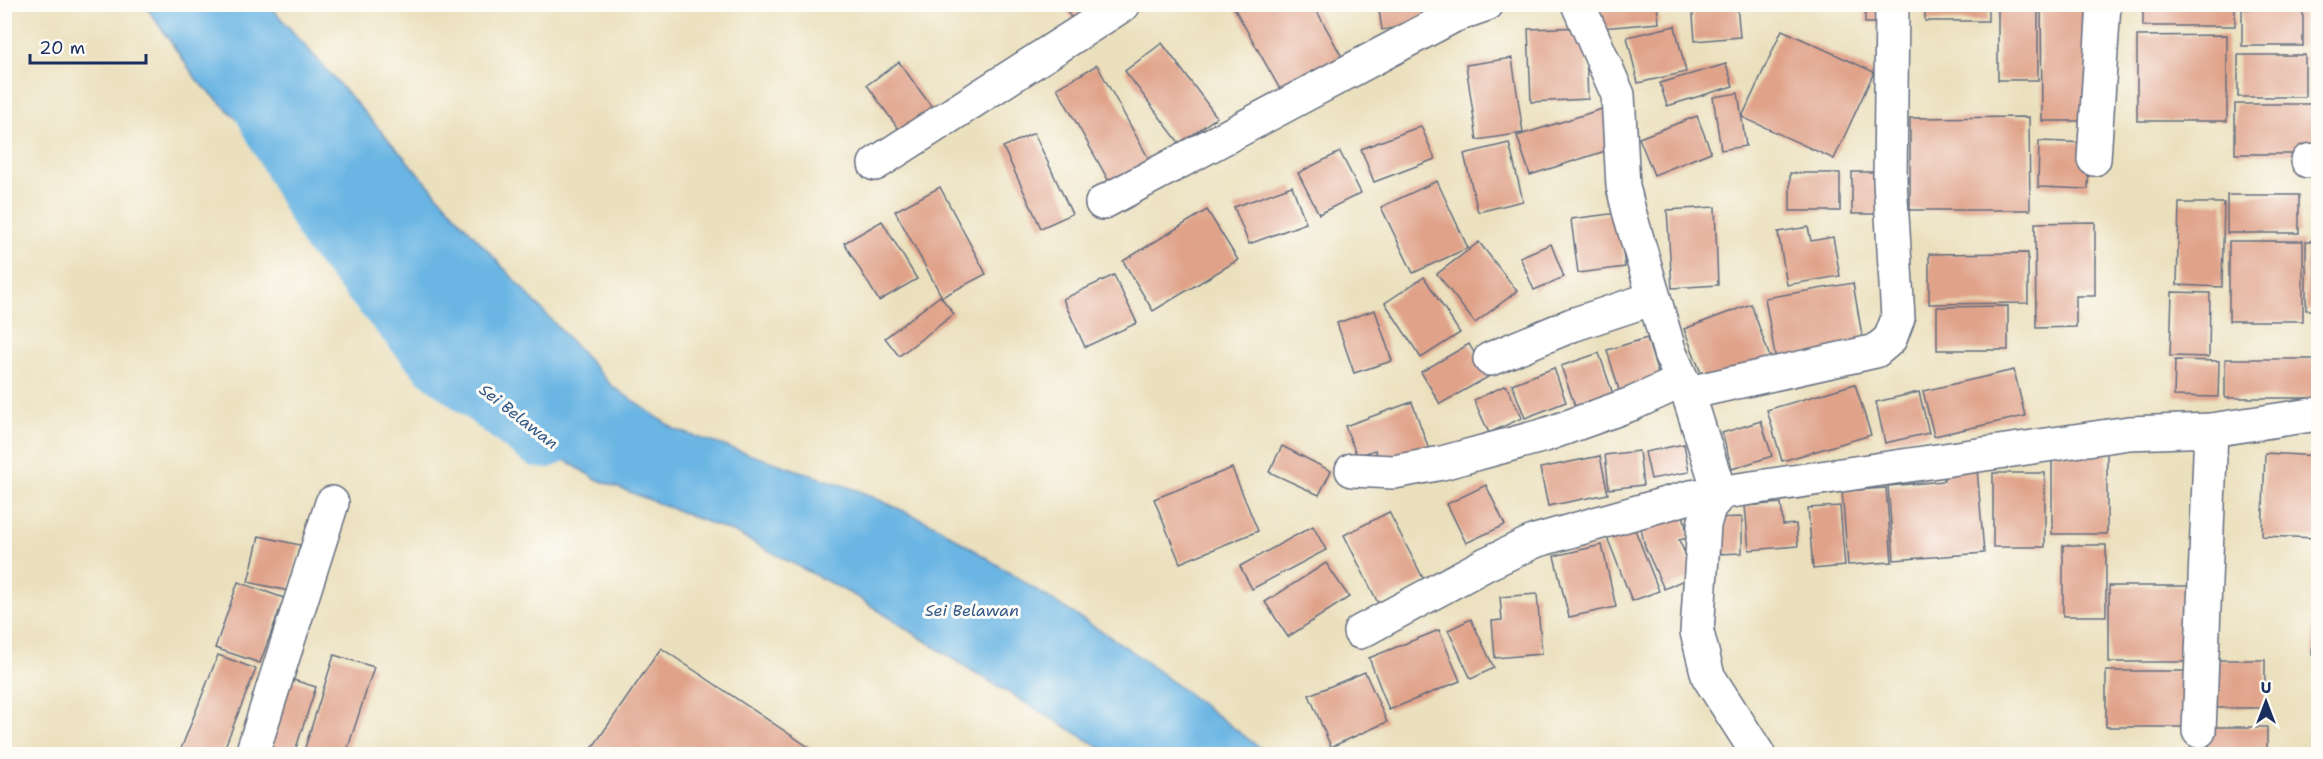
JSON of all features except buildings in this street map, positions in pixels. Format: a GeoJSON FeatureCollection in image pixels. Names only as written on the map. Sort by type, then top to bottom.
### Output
{"type":"FeatureCollection","features":[{"type":"Feature","properties":{"kind":"street"},"geometry":{"type":"LineString","coordinates":[[875,164],[1124,4]]}},
{"type":"Feature","properties":{"kind":"street"},"geometry":{"type":"LineString","coordinates":[[1102,203],[1453,16],[1486,4]]}},
{"type":"Feature","properties":{"kind":"street"},"geometry":{"type":"LineString","coordinates":[[1578,4],[1618,96],[1623,186],[1654,298],[1720,494]]}},
{"type":"Feature","properties":{"kind":"street"},"geometry":{"type":"LineString","coordinates":[[1352,470],[1394,472],[1442,463],[1545,435],[1685,387],[1876,351],[1890,339],[1898,318],[1890,181],[1892,4]]}},
{"type":"Feature","properties":{"kind":"street"},"geometry":{"type":"LineString","coordinates":[[2094,159],[2104,4]]}},
{"type":"Feature","properties":{"kind":"street"},"geometry":{"type":"LineString","coordinates":[[1490,359],[1572,325],[1654,298]]}},
{"type":"Feature","properties":{"kind":"street"},"geometry":{"type":"LineString","coordinates":[[1360,632],[1535,541],[1680,500],[2129,434],[2211,430],[2319,414]]}},
{"type":"Feature","properties":{"kind":"street"},"geometry":{"type":"LineString","coordinates":[[2199,731],[2211,430]]}},
{"type":"Feature","properties":{"kind":"street"},"geometry":{"type":"LineString","coordinates":[[1720,494],[1710,507],[1704,525],[1697,632],[1708,676],[1758,754]]}},
{"type":"Feature","properties":{"kind":"street"},"geometry":{"type":"LineString","coordinates":[[252,754],[333,503]]}},
{"type":"Feature","properties":{"kind":"water","name":"Sei Belawan"},"geometry":{"type":"Polygon","coordinates":[[[145,5],[269,5],[458,218],[612,386],[676,430],[857,490],[935,525],[1129,649],[1268,754],[1111,754],[966,667],[859,598],[735,533],[596,479],[533,441],[471,380],[332,212],[197,80],[145,5]]]}},
{"type":"Feature","properties":{"kind":"waterway","name":"Sei Belawan"},"geometry":{"type":"LineString","coordinates":[[199,4],[254,79],[332,227],[442,356],[543,434]]}}]}
